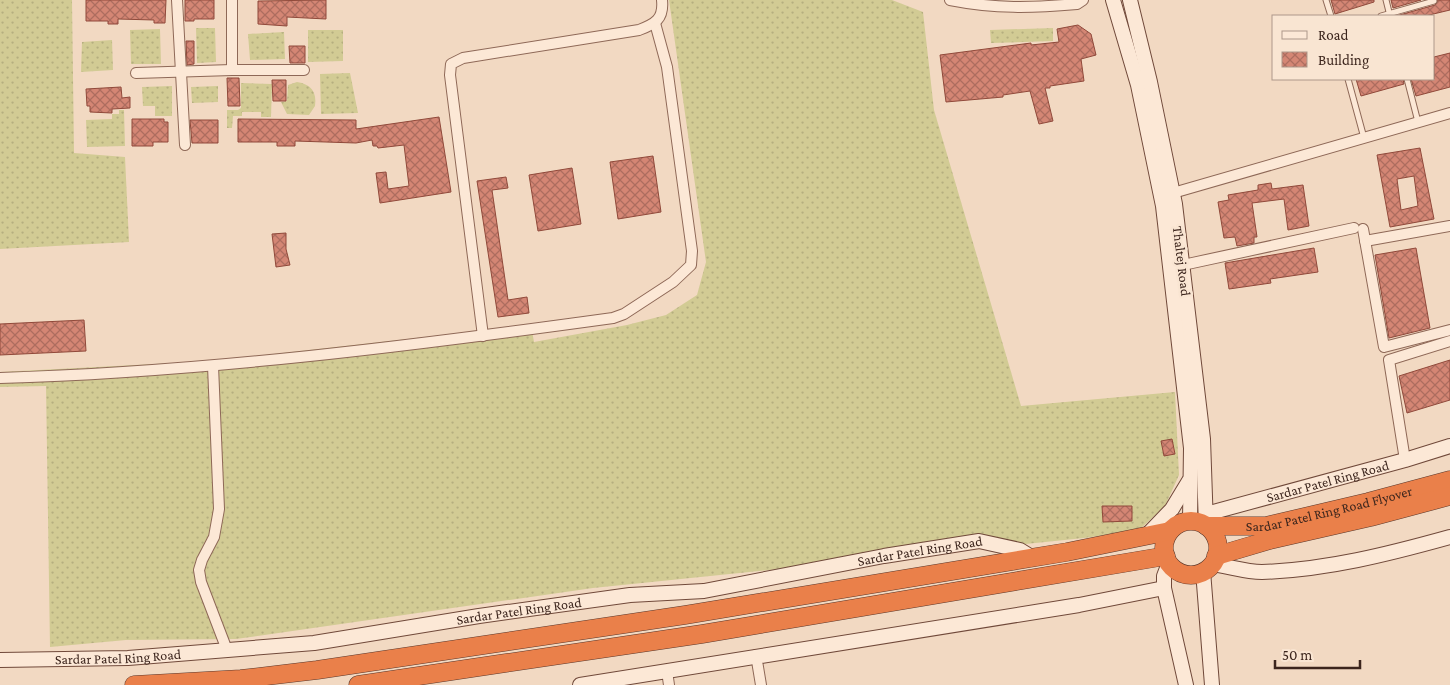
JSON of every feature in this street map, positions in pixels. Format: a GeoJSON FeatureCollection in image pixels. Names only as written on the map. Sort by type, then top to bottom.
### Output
{"type":"FeatureCollection","features":[{"type":"Feature","properties":{"kind":"highway","name":"Sardar Patel Ring Road Flyover"},"geometry":{"type":"LineString","coordinates":[[1211,564],[1324,520],[1450,480]]}},
{"type":"Feature","properties":{"kind":"highway","name":"Sardar Patel Ring Road Flyover"},"geometry":{"type":"LineString","coordinates":[[1201,520],[1266,526],[1324,520],[1450,496]]}},
{"type":"Feature","properties":{"kind":"highway"},"geometry":{"type":"LineString","coordinates":[[1201,520],[1216,540],[1211,564],[1191,574],[1183,573],[1168,559],[1164,547],[1170,531],[1175,526],[1201,520]]}},
{"type":"Feature","properties":{"kind":"highway","name":"Sardar Patel Ring Road"},"geometry":{"type":"LineString","coordinates":[[134,685],[241,679],[685,615],[1033,558],[1143,538],[1170,531]]}},
{"type":"Feature","properties":{"kind":"highway"},"geometry":{"type":"LineString","coordinates":[[358,685],[702,634],[1168,559]]}},
{"type":"Feature","properties":{"kind":"street"},"geometry":{"type":"LineString","coordinates":[[178,0],[185,145]]}},
{"type":"Feature","properties":{"kind":"street"},"geometry":{"type":"LineString","coordinates":[[232,0],[232,70]]}},
{"type":"Feature","properties":{"kind":"street"},"geometry":{"type":"LineString","coordinates":[[483,336],[458,152],[450,75],[451,64],[463,58],[639,30],[655,24],[663,9],[662,0]]}},
{"type":"Feature","properties":{"kind":"street"},"geometry":{"type":"LineString","coordinates":[[950,0],[998,8],[1020,8],[1077,4],[1083,0]]}},
{"type":"Feature","properties":{"kind":"street"},"geometry":{"type":"LineString","coordinates":[[1113,0],[1167,195],[1190,438],[1190,480],[1201,520]]}},
{"type":"Feature","properties":{"kind":"street","name":"Thaltej Road"},"geometry":{"type":"LineString","coordinates":[[1130,0],[1150,82],[1167,195],[1183,265],[1203,438],[1201,520]]}},
{"type":"Feature","properties":{"kind":"street"},"geometry":{"type":"LineString","coordinates":[[0,378],[102,375],[213,366],[483,336],[613,318],[624,314],[673,282],[692,264],[692,251],[667,67],[655,24]]}},
{"type":"Feature","properties":{"kind":"street"},"geometry":{"type":"LineString","coordinates":[[136,73],[304,70]]}},
{"type":"Feature","properties":{"kind":"street"},"geometry":{"type":"LineString","coordinates":[[1167,195],[1450,113]]}},
{"type":"Feature","properties":{"kind":"street"},"geometry":{"type":"LineString","coordinates":[[1365,241],[1450,226]]}},
{"type":"Feature","properties":{"kind":"street"},"geometry":{"type":"LineString","coordinates":[[1183,265],[1359,229],[1365,241],[1384,347],[1450,330]]}},
{"type":"Feature","properties":{"kind":"street"},"geometry":{"type":"LineString","coordinates":[[1405,460],[1389,360],[1450,341]]}},
{"type":"Feature","properties":{"kind":"street"},"geometry":{"type":"LineString","coordinates":[[213,366],[219,509],[214,537],[199,570],[201,582],[227,650]]}},
{"type":"Feature","properties":{"kind":"street","name":"Sardar Patel Ring Road"},"geometry":{"type":"LineString","coordinates":[[1201,520],[1450,446]]}},
{"type":"Feature","properties":{"kind":"street"},"geometry":{"type":"LineString","coordinates":[[1143,538],[1172,509],[1190,480]]}},
{"type":"Feature","properties":{"kind":"street"},"geometry":{"type":"LineString","coordinates":[[1212,685],[1211,564],[1260,572],[1331,565],[1402,550],[1450,537]]}},
{"type":"Feature","properties":{"kind":"street","name":"Sardar Patel Ring Road"},"geometry":{"type":"LineString","coordinates":[[0,660],[128,658],[314,642],[630,595],[704,591],[884,556],[979,541],[1020,550],[1033,558]]}},
{"type":"Feature","properties":{"kind":"street"},"geometry":{"type":"LineString","coordinates":[[1168,559],[1164,576],[1164,588],[1186,685]]}},
{"type":"Feature","properties":{"kind":"street"},"geometry":{"type":"LineString","coordinates":[[580,685],[668,678],[756,655],[1079,605],[1164,588]]}},
{"type":"Feature","properties":{"kind":"street"},"geometry":{"type":"LineString","coordinates":[[756,655],[761,685]]}},
{"type":"Feature","properties":{"kind":"lane"},"geometry":{"type":"LineString","coordinates":[[1326,0],[1331,15]]}},
{"type":"Feature","properties":{"kind":"lane"},"geometry":{"type":"LineString","coordinates":[[1386,0],[1390,15],[1434,1]]}},
{"type":"Feature","properties":{"kind":"lane"},"geometry":{"type":"LineString","coordinates":[[1348,80],[1364,138]]}},
{"type":"Feature","properties":{"kind":"lane"},"geometry":{"type":"LineString","coordinates":[[1407,80],[1418,122]]}},
{"type":"Feature","properties":{"kind":"shaded area"},"geometry":{"type":"Polygon","coordinates":[[[0,0],[72,0],[74,153],[125,157],[129,242],[0,249],[0,0]]]}},
{"type":"Feature","properties":{"kind":"shaded area"},"geometry":{"type":"Polygon","coordinates":[[[669,0],[892,0],[923,12],[934,110],[1021,406],[1175,392],[1179,475],[1165,506],[1139,530],[1084,538],[593,588],[236,639],[126,640],[50,647],[46,386],[0,387],[0,372],[213,361],[531,325],[534,342],[627,325],[666,315],[697,295],[706,262],[669,0]]]}},
{"type":"Feature","properties":{"kind":"shaded area"},"geometry":{"type":"Polygon","coordinates":[[[196,28],[215,28],[216,62],[197,63],[196,28]]]}},
{"type":"Feature","properties":{"kind":"shaded area"},"geometry":{"type":"Polygon","coordinates":[[[1053,28],[1053,41],[991,43],[990,30],[1053,28]]]}},
{"type":"Feature","properties":{"kind":"shaded area"},"geometry":{"type":"Polygon","coordinates":[[[160,29],[161,64],[131,64],[130,30],[160,29]]]}},
{"type":"Feature","properties":{"kind":"shaded area"},"geometry":{"type":"Polygon","coordinates":[[[308,30],[343,30],[343,61],[308,62],[308,30]]]}},
{"type":"Feature","properties":{"kind":"shaded area"},"geometry":{"type":"Polygon","coordinates":[[[284,32],[285,59],[250,60],[248,34],[284,32]]]}},
{"type":"Feature","properties":{"kind":"shaded area"},"geometry":{"type":"Polygon","coordinates":[[[112,40],[113,70],[81,72],[82,42],[112,40]]]}},
{"type":"Feature","properties":{"kind":"shaded area"},"geometry":{"type":"Polygon","coordinates":[[[350,73],[358,113],[321,114],[320,74],[350,73]]]}},
{"type":"Feature","properties":{"kind":"shaded area"},"geometry":{"type":"Polygon","coordinates":[[[297,82],[306,85],[314,93],[315,106],[309,115],[287,114],[281,102],[287,101],[288,85],[297,82]]]}},
{"type":"Feature","properties":{"kind":"shaded area"},"geometry":{"type":"Polygon","coordinates":[[[241,83],[272,84],[271,117],[261,117],[261,112],[242,112],[242,116],[233,116],[232,128],[227,128],[227,110],[238,110],[241,108],[241,83]]]}},
{"type":"Feature","properties":{"kind":"shaded area"},"geometry":{"type":"Polygon","coordinates":[[[172,86],[172,116],[155,116],[155,106],[143,106],[142,87],[172,86]]]}},
{"type":"Feature","properties":{"kind":"shaded area"},"geometry":{"type":"Polygon","coordinates":[[[218,86],[218,102],[192,103],[191,87],[218,86]]]}},
{"type":"Feature","properties":{"kind":"shaded area"},"geometry":{"type":"Polygon","coordinates":[[[119,110],[124,110],[125,146],[87,147],[86,120],[112,119],[112,114],[119,114],[119,110]]]}},
{"type":"Feature","properties":{"kind":"building"},"geometry":{"type":"Polygon","coordinates":[[[86,0],[166,0],[165,23],[154,23],[154,20],[118,19],[118,24],[108,24],[108,21],[86,21],[86,0]]]}},
{"type":"Feature","properties":{"kind":"building"},"geometry":{"type":"Polygon","coordinates":[[[185,0],[214,0],[214,19],[185,21],[185,0]]]}},
{"type":"Feature","properties":{"kind":"building"},"geometry":{"type":"Polygon","coordinates":[[[326,0],[326,19],[287,17],[287,26],[258,24],[258,1],[326,0]]]}},
{"type":"Feature","properties":{"kind":"building"},"geometry":{"type":"Polygon","coordinates":[[[1331,0],[1374,0],[1374,2],[1335,14],[1331,0]]]}},
{"type":"Feature","properties":{"kind":"building"},"geometry":{"type":"Polygon","coordinates":[[[1391,0],[1421,0],[1393,8],[1391,0]]]}},
{"type":"Feature","properties":{"kind":"building"},"geometry":{"type":"Polygon","coordinates":[[[1438,0],[1450,0],[1450,10],[1429,15],[1400,15],[1435,5],[1438,0]]]}},
{"type":"Feature","properties":{"kind":"building"},"geometry":{"type":"Polygon","coordinates":[[[1078,25],[1091,34],[1096,55],[1081,59],[1084,81],[1045,88],[1053,121],[1039,124],[1030,91],[1003,95],[1003,97],[946,102],[940,55],[1031,43],[1031,45],[1059,42],[1057,29],[1078,25]]]}},
{"type":"Feature","properties":{"kind":"building"},"geometry":{"type":"Polygon","coordinates":[[[186,41],[194,41],[194,64],[187,65],[186,41]]]}},
{"type":"Feature","properties":{"kind":"building"},"geometry":{"type":"Polygon","coordinates":[[[289,46],[305,46],[305,63],[290,63],[289,46]]]}},
{"type":"Feature","properties":{"kind":"building"},"geometry":{"type":"Polygon","coordinates":[[[1450,53],[1450,87],[1416,96],[1411,80],[1435,80],[1435,57],[1450,53]]]}},
{"type":"Feature","properties":{"kind":"building"},"geometry":{"type":"Polygon","coordinates":[[[227,78],[239,78],[240,106],[228,106],[227,78]]]}},
{"type":"Feature","properties":{"kind":"building"},"geometry":{"type":"Polygon","coordinates":[[[272,80],[286,80],[286,101],[273,101],[272,80]]]}},
{"type":"Feature","properties":{"kind":"building"},"geometry":{"type":"Polygon","coordinates":[[[1356,80],[1403,80],[1404,84],[1361,96],[1356,80]]]}},
{"type":"Feature","properties":{"kind":"building"},"geometry":{"type":"Polygon","coordinates":[[[121,87],[122,98],[130,97],[130,108],[112,109],[112,113],[90,112],[90,106],[87,106],[86,89],[121,87]]]}},
{"type":"Feature","properties":{"kind":"building"},"geometry":{"type":"Polygon","coordinates":[[[439,117],[451,192],[380,203],[376,173],[386,172],[388,189],[409,186],[404,145],[378,148],[373,146],[372,140],[356,143],[295,141],[295,146],[277,146],[277,142],[238,142],[238,119],[356,120],[356,129],[439,117]]]}},
{"type":"Feature","properties":{"kind":"building"},"geometry":{"type":"Polygon","coordinates":[[[132,119],[164,119],[164,122],[168,122],[168,142],[153,142],[153,146],[132,146],[132,119]]]}},
{"type":"Feature","properties":{"kind":"building"},"geometry":{"type":"Polygon","coordinates":[[[190,120],[218,120],[218,143],[192,143],[190,120]]]}},
{"type":"Feature","properties":{"kind":"building"},"geometry":{"type":"Polygon","coordinates":[[[1420,148],[1434,219],[1390,227],[1377,155],[1420,148]],[[1414,176],[1397,179],[1401,210],[1418,206],[1414,176]]]}},
{"type":"Feature","properties":{"kind":"building"},"geometry":{"type":"Polygon","coordinates":[[[653,156],[661,212],[618,219],[610,162],[653,156]]]}},
{"type":"Feature","properties":{"kind":"building"},"geometry":{"type":"Polygon","coordinates":[[[572,168],[581,224],[538,231],[529,175],[572,168]]]}},
{"type":"Feature","properties":{"kind":"building"},"geometry":{"type":"Polygon","coordinates":[[[506,177],[508,188],[492,190],[508,300],[527,297],[529,313],[498,317],[477,181],[506,177]]]}},
{"type":"Feature","properties":{"kind":"building"},"geometry":{"type":"Polygon","coordinates":[[[1271,183],[1272,189],[1303,185],[1309,226],[1288,230],[1284,199],[1252,203],[1257,237],[1254,237],[1254,243],[1237,246],[1235,237],[1224,238],[1218,202],[1229,200],[1228,195],[1258,190],[1258,185],[1271,183]]]}},
{"type":"Feature","properties":{"kind":"building"},"geometry":{"type":"Polygon","coordinates":[[[286,233],[286,249],[290,265],[276,267],[272,234],[286,233]]]}},
{"type":"Feature","properties":{"kind":"building"},"geometry":{"type":"Polygon","coordinates":[[[1314,248],[1318,272],[1270,279],[1271,283],[1229,289],[1225,263],[1314,248]]]}},
{"type":"Feature","properties":{"kind":"building"},"geometry":{"type":"Polygon","coordinates":[[[1416,248],[1430,328],[1389,338],[1375,255],[1416,248]]]}},
{"type":"Feature","properties":{"kind":"building"},"geometry":{"type":"Polygon","coordinates":[[[84,320],[86,351],[0,355],[0,324],[84,320]]]}},
{"type":"Feature","properties":{"kind":"building"},"geometry":{"type":"Polygon","coordinates":[[[1450,360],[1450,400],[1407,413],[1399,376],[1450,360]]]}},
{"type":"Feature","properties":{"kind":"building"},"geometry":{"type":"Polygon","coordinates":[[[1172,439],[1175,454],[1164,456],[1161,441],[1172,439]]]}},
{"type":"Feature","properties":{"kind":"building"},"geometry":{"type":"Polygon","coordinates":[[[1102,506],[1132,506],[1132,521],[1103,522],[1102,506]]]}}]}
